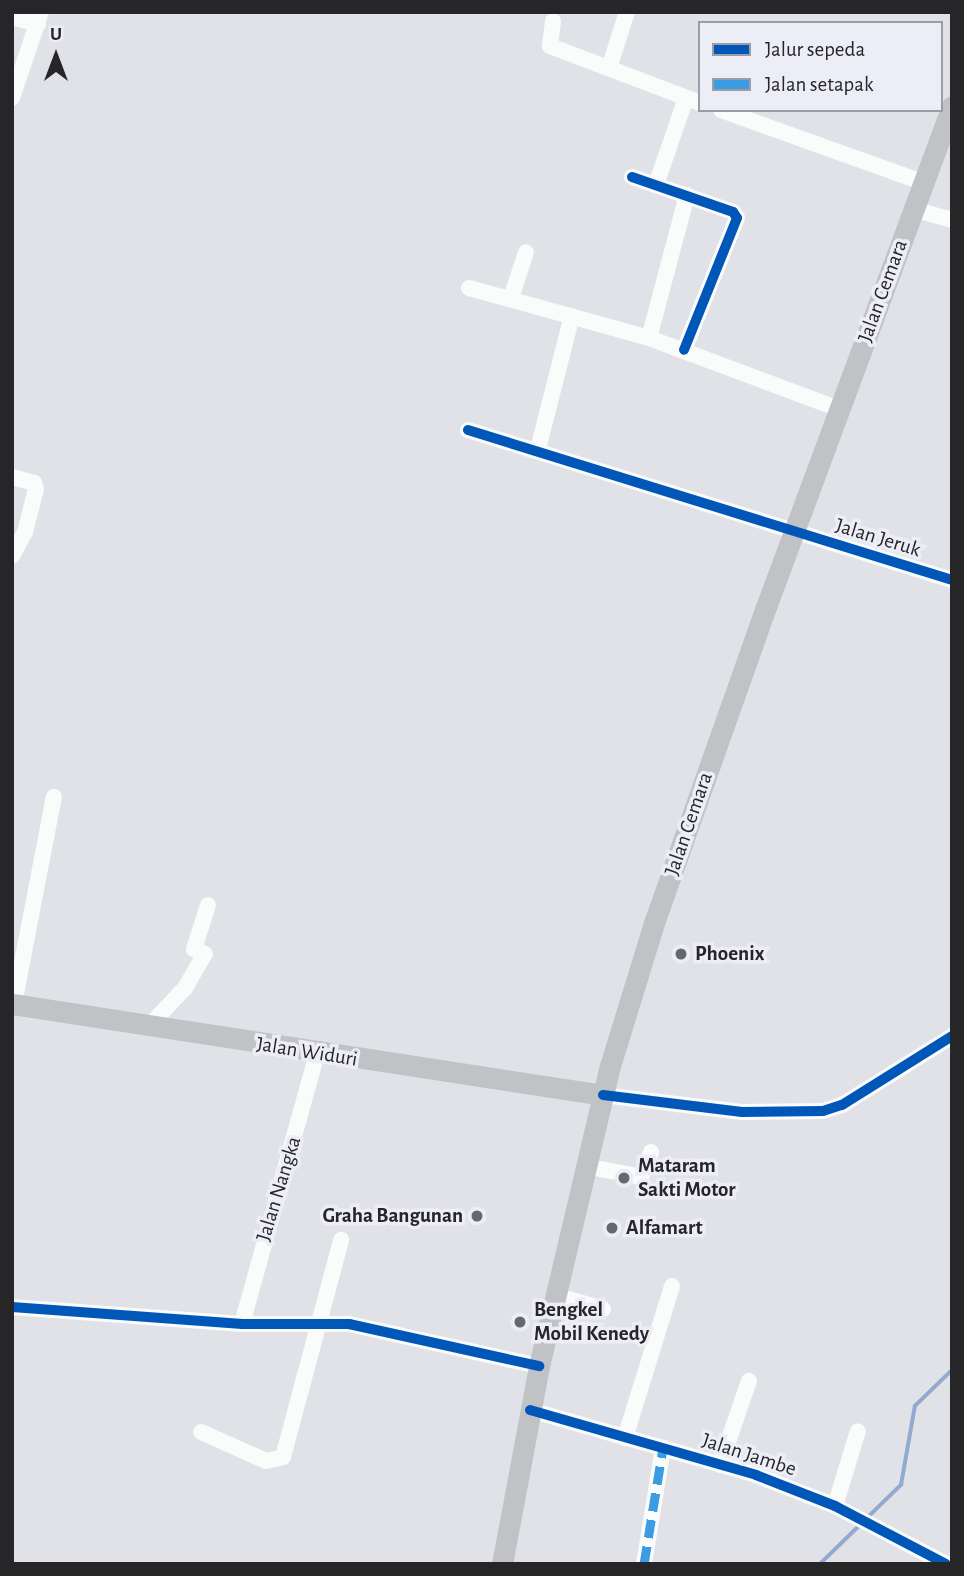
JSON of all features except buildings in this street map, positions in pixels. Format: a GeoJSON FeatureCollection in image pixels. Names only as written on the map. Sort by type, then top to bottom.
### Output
{"type":"FeatureCollection","features":[{"type":"Feature","properties":{"kind":"main road","name":"Jalan Cemara"},"geometry":{"type":"LineString","coordinates":[[502,1564],[554,1296],[603,1095],[654,923],[793,532],[952,106]]}},
{"type":"Feature","properties":{"kind":"main road","name":"Jalan Widuri"},"geometry":{"type":"LineString","coordinates":[[13,1004],[317,1054],[603,1095]]}},
{"type":"Feature","properties":{"kind":"street"},"geometry":{"type":"LineString","coordinates":[[609,68],[627,12]]}},
{"type":"Feature","properties":{"kind":"street"},"geometry":{"type":"LineString","coordinates":[[12,17],[40,18],[18,65],[12,97]]}},
{"type":"Feature","properties":{"kind":"street"},"geometry":{"type":"LineString","coordinates":[[553,21],[550,46],[693,100],[656,185]]}},
{"type":"Feature","properties":{"kind":"street"},"geometry":{"type":"LineString","coordinates":[[727,112],[922,182]]}},
{"type":"Feature","properties":{"kind":"street"},"geometry":{"type":"LineString","coordinates":[[632,177],[733,212],[737,221],[684,350]]}},
{"type":"Feature","properties":{"kind":"street"},"geometry":{"type":"LineString","coordinates":[[649,338],[687,195]]}},
{"type":"Feature","properties":{"kind":"street"},"geometry":{"type":"LineString","coordinates":[[913,209],[952,220]]}},
{"type":"Feature","properties":{"kind":"street"},"geometry":{"type":"LineString","coordinates":[[511,298],[526,253]]}},
{"type":"Feature","properties":{"kind":"street"},"geometry":{"type":"LineString","coordinates":[[469,288],[649,338],[839,409]]}},
{"type":"Feature","properties":{"kind":"street"},"geometry":{"type":"LineString","coordinates":[[538,449],[572,316]]}},
{"type":"Feature","properties":{"kind":"street","name":"Jalan Jeruk"},"geometry":{"type":"LineString","coordinates":[[468,430],[538,449],[793,532],[952,580]]}},
{"type":"Feature","properties":{"kind":"street"},"geometry":{"type":"LineString","coordinates":[[12,477],[36,485],[12,556]]}},
{"type":"Feature","properties":{"kind":"street"},"geometry":{"type":"LineString","coordinates":[[13,1004],[54,797]]}},
{"type":"Feature","properties":{"kind":"street"},"geometry":{"type":"LineString","coordinates":[[148,1027],[199,967],[205,954],[194,949],[208,905]]}},
{"type":"Feature","properties":{"kind":"street"},"geometry":{"type":"LineString","coordinates":[[603,1095],[742,1112],[823,1111],[842,1105],[952,1036]]}},
{"type":"Feature","properties":{"kind":"street","name":"Jalan Nangka"},"geometry":{"type":"LineString","coordinates":[[242,1324],[317,1054]]}},
{"type":"Feature","properties":{"kind":"street"},"geometry":{"type":"LineString","coordinates":[[585,1166],[636,1177],[644,1173],[652,1152]]}},
{"type":"Feature","properties":{"kind":"street"},"geometry":{"type":"LineString","coordinates":[[201,1432],[266,1461],[283,1457],[341,1240]]}},
{"type":"Feature","properties":{"kind":"street"},"geometry":{"type":"LineString","coordinates":[[625,1438],[672,1286]]}},
{"type":"Feature","properties":{"kind":"street"},"geometry":{"type":"LineString","coordinates":[[554,1296],[603,1309]]}},
{"type":"Feature","properties":{"kind":"street"},"geometry":{"type":"LineString","coordinates":[[12,1307],[242,1324],[317,1323],[390,1331],[539,1366]]}},
{"type":"Feature","properties":{"kind":"street"},"geometry":{"type":"LineString","coordinates":[[720,1465],[749,1381]]}},
{"type":"Feature","properties":{"kind":"street","name":"Jalan Jambe"},"geometry":{"type":"LineString","coordinates":[[530,1410],[720,1465],[835,1506],[946,1564]]}},
{"type":"Feature","properties":{"kind":"street"},"geometry":{"type":"LineString","coordinates":[[835,1506],[858,1431]]}},
{"type":"Feature","properties":{"kind":"street"},"geometry":{"type":"LineString","coordinates":[[644,1564],[663,1448]]}},
{"type":"Feature","properties":{"kind":"waterway"},"geometry":{"type":"LineString","coordinates":[[866,1519],[901,1485],[915,1406],[952,1370]]}},
{"type":"Feature","properties":{"kind":"waterway"},"geometry":{"type":"LineString","coordinates":[[820,1564],[861,1524]]}},
{"type":"Feature","properties":{"kind":"marked path"},"geometry":{"type":"LineString","coordinates":[[644,1564],[663,1448]]}},
{"type":"Feature","properties":{"kind":"cycle path"},"geometry":{"type":"LineString","coordinates":[[632,177],[733,212],[737,218],[684,350]]}},
{"type":"Feature","properties":{"kind":"cycle path"},"geometry":{"type":"LineString","coordinates":[[468,430],[952,580]]}},
{"type":"Feature","properties":{"kind":"cycle path"},"geometry":{"type":"LineString","coordinates":[[603,1095],[742,1112],[823,1111],[842,1105],[952,1036]]}},
{"type":"Feature","properties":{"kind":"cycle path"},"geometry":{"type":"LineString","coordinates":[[12,1307],[242,1324],[349,1324],[539,1366]]}},
{"type":"Feature","properties":{"kind":"cycle path"},"geometry":{"type":"LineString","coordinates":[[530,1410],[756,1475],[835,1506],[946,1564]]}},
{"type":"Feature","properties":{"kind":"place","name":"Phoenix"},"geometry":{"type":"Point","coordinates":[681,954]}},
{"type":"Feature","properties":{"kind":"place","name":"Mataram Sakti Motor"},"geometry":{"type":"Point","coordinates":[624,1178]}},
{"type":"Feature","properties":{"kind":"place","name":"Graha Bangunan"},"geometry":{"type":"Point","coordinates":[477,1216]}},
{"type":"Feature","properties":{"kind":"place","name":"Alfamart"},"geometry":{"type":"Point","coordinates":[612,1228]}},
{"type":"Feature","properties":{"kind":"place","name":"Bengkel Mobil Kenedy"},"geometry":{"type":"Point","coordinates":[520,1322]}}]}
